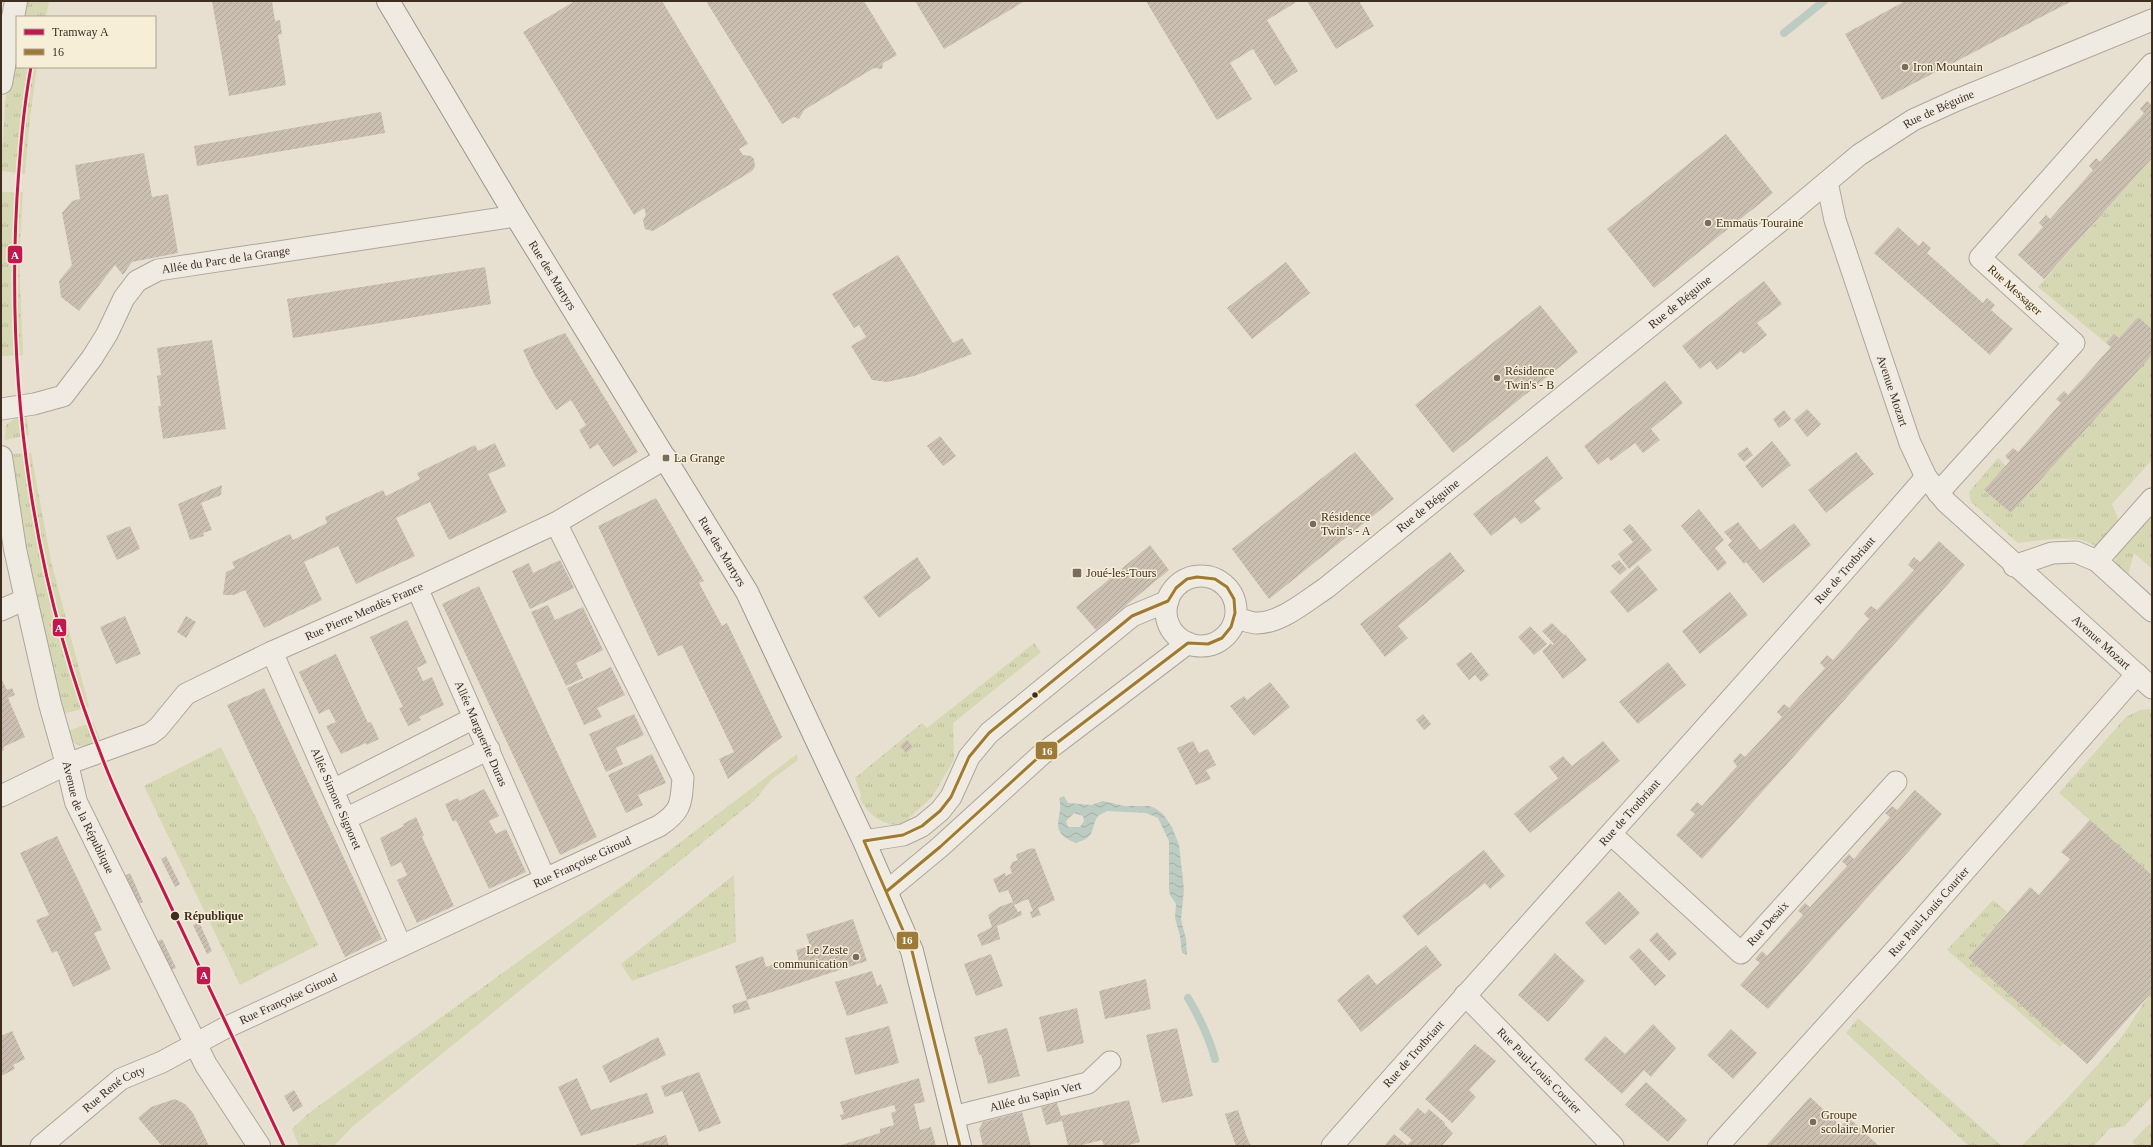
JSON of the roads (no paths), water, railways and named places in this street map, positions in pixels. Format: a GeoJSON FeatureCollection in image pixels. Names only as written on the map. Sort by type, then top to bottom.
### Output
{"type":"FeatureCollection","features":[{"type":"Feature","properties":{"kind":"main road"},"geometry":{"type":"LineString","coordinates":[[1,83],[16,1]]}},
{"type":"Feature","properties":{"kind":"main road","name":"Rue des Martyrs"},"geometry":{"type":"LineString","coordinates":[[388,1],[516,216],[666,458],[746,592],[864,841],[912,951],[960,1146]]}},
{"type":"Feature","properties":{"kind":"main road","name":"Avenue de la République"},"geometry":{"type":"LineString","coordinates":[[1,457],[14,541],[26,599],[50,704],[76,802],[210,1073],[259,1146]]}},
{"type":"Feature","properties":{"kind":"street","name":"Rue de Béguine"},"geometry":{"type":"LineString","coordinates":[[1236,618],[1255,623],[1266,622],[1285,614],[1326,588],[1859,155],[1913,120],[1957,100],[2152,20]]}},
{"type":"Feature","properties":{"kind":"street","name":"Rue Messager"},"geometry":{"type":"LineString","coordinates":[[1932,485],[2074,343],[1980,258],[2152,64]]}},
{"type":"Feature","properties":{"kind":"street","name":"Avenue Mozart"},"geometry":{"type":"LineString","coordinates":[[1827,182],[1835,220],[1910,443],[1932,485],[2014,566],[2152,688]]}},
{"type":"Feature","properties":{"kind":"street","name":"Allée du Parc de la Grange"},"geometry":{"type":"LineString","coordinates":[[1,409],[34,404],[63,396],[92,358],[107,334],[124,298],[137,281],[158,270],[516,216]]}},
{"type":"Feature","properties":{"kind":"street","name":"Rue Pierre Mendès France"},"geometry":{"type":"LineString","coordinates":[[1,796],[67,764],[150,734],[158,728],[186,694],[272,652],[417,588],[556,523],[666,458]]}},
{"type":"Feature","properties":{"kind":"street","name":"Rue de Trotbriant"},"geometry":{"type":"LineString","coordinates":[[1332,1146],[1611,834],[1932,485]]}},
{"type":"Feature","properties":{"kind":"street"},"geometry":{"type":"LineString","coordinates":[[2097,561],[2152,499]]}},
{"type":"Feature","properties":{"kind":"street","name":"Rue Françoise Giroud"},"geometry":{"type":"LineString","coordinates":[[195,1044],[659,826],[674,816],[682,800],[683,778],[556,523]]}},
{"type":"Feature","properties":{"kind":"street"},"geometry":{"type":"LineString","coordinates":[[2014,566],[2052,553],[2076,552],[2097,561],[2152,610]]}},
{"type":"Feature","properties":{"kind":"street"},"geometry":{"type":"LineString","coordinates":[[1192,577],[1210,577],[1225,585],[1232,594],[1236,606],[1236,618],[1226,635],[1217,641],[1198,645],[1188,643],[1179,638],[1170,626],[1166,611],[1168,601],[1173,591],[1181,582],[1192,577]]}},
{"type":"Feature","properties":{"kind":"street","name":"Allée Marguerite Duras"},"geometry":{"type":"LineString","coordinates":[[417,588],[546,879]]}},
{"type":"Feature","properties":{"kind":"street"},"geometry":{"type":"LineString","coordinates":[[1,610],[26,599]]}},
{"type":"Feature","properties":{"kind":"street"},"geometry":{"type":"LineString","coordinates":[[864,841],[903,835],[922,826],[940,811],[951,797],[970,757],[989,733],[1132,616],[1168,601]]}},
{"type":"Feature","properties":{"kind":"street"},"geometry":{"type":"LineString","coordinates":[[887,891],[940,847],[1041,755],[1188,643]]}},
{"type":"Feature","properties":{"kind":"street","name":"Allée Simone Signoret"},"geometry":{"type":"LineString","coordinates":[[272,652],[401,946]]}},
{"type":"Feature","properties":{"kind":"street","name":"Rue Paul-Louis Courier"},"geometry":{"type":"LineString","coordinates":[[1718,1146],[1805,1052],[2137,674]]}},
{"type":"Feature","properties":{"kind":"street"},"geometry":{"type":"LineString","coordinates":[[333,790],[474,718]]}},
{"type":"Feature","properties":{"kind":"street"},"geometry":{"type":"LineString","coordinates":[[345,819],[489,749]]}},
{"type":"Feature","properties":{"kind":"street","name":"Rue Desaix"},"geometry":{"type":"LineString","coordinates":[[1611,834],[1741,953],[1896,782]]}},
{"type":"Feature","properties":{"kind":"street","name":"Rue Paul-Louis Courier"},"geometry":{"type":"LineString","coordinates":[[1466,995],[1613,1146]]}},
{"type":"Feature","properties":{"kind":"street","name":"Rue René Coty"},"geometry":{"type":"LineString","coordinates":[[41,1146],[121,1079],[162,1062],[195,1044]]}},
{"type":"Feature","properties":{"kind":"street","name":"Allée du Sapin Vert"},"geometry":{"type":"LineString","coordinates":[[953,1117],[1088,1083],[1110,1062]]}},
{"type":"Feature","properties":{"kind":"water"},"geometry":{"type":"Polygon","coordinates":[[[1064,796],[1068,803],[1091,805],[1103,801],[1125,806],[1149,806],[1155,808],[1163,814],[1172,827],[1179,845],[1184,889],[1181,920],[1186,939],[1187,955],[1182,953],[1180,936],[1175,918],[1176,904],[1170,895],[1169,889],[1169,841],[1158,818],[1146,813],[1107,811],[1098,816],[1090,835],[1083,841],[1076,843],[1061,834],[1058,823],[1060,811],[1059,798],[1064,796]],[[1074,813],[1066,821],[1068,827],[1080,827],[1084,821],[1083,816],[1074,813]]]}},
{"type":"Feature","properties":{"kind":"waterway"},"geometry":{"type":"LineString","coordinates":[[1784,33],[1824,1]]}},
{"type":"Feature","properties":{"kind":"waterway"},"geometry":{"type":"LineString","coordinates":[[1188,998],[1204,1028],[1215,1059]]}},
{"type":"Feature","properties":{"kind":"tram line","name":"A"},"geometry":{"type":"LineString","coordinates":[[31,68],[24,115],[17,197],[15,269],[16,342],[21,414],[30,486],[43,557],[59,628],[80,697],[105,765],[126,814],[284,1146]]}},
{"type":"Feature","properties":{"kind":"place","name":"Iron Mountain"},"geometry":{"type":"Point","coordinates":[1905,67]}},
{"type":"Feature","properties":{"kind":"place","name":"Emmaüs Touraine"},"geometry":{"type":"Point","coordinates":[1708,223]}},
{"type":"Feature","properties":{"kind":"place","name":"Résidence Twin's - B"},"geometry":{"type":"Point","coordinates":[1497,378]}},
{"type":"Feature","properties":{"kind":"place","name":"La Grange"},"geometry":{"type":"Point","coordinates":[666,458]}},
{"type":"Feature","properties":{"kind":"place","name":"Résidence Twin's - A"},"geometry":{"type":"Point","coordinates":[1313,524]}},
{"type":"Feature","properties":{"kind":"place","name":"Joué-les-Tours"},"geometry":{"type":"Point","coordinates":[1077,573]}},
{"type":"Feature","properties":{"kind":"place","name":"République"},"geometry":{"type":"Point","coordinates":[175,916]}},
{"type":"Feature","properties":{"kind":"place","name":"Le Zeste communication"},"geometry":{"type":"Point","coordinates":[856,957]}},
{"type":"Feature","properties":{"kind":"place","name":"Groupe scolaire Morier"},"geometry":{"type":"Point","coordinates":[1813,1122]}}]}
